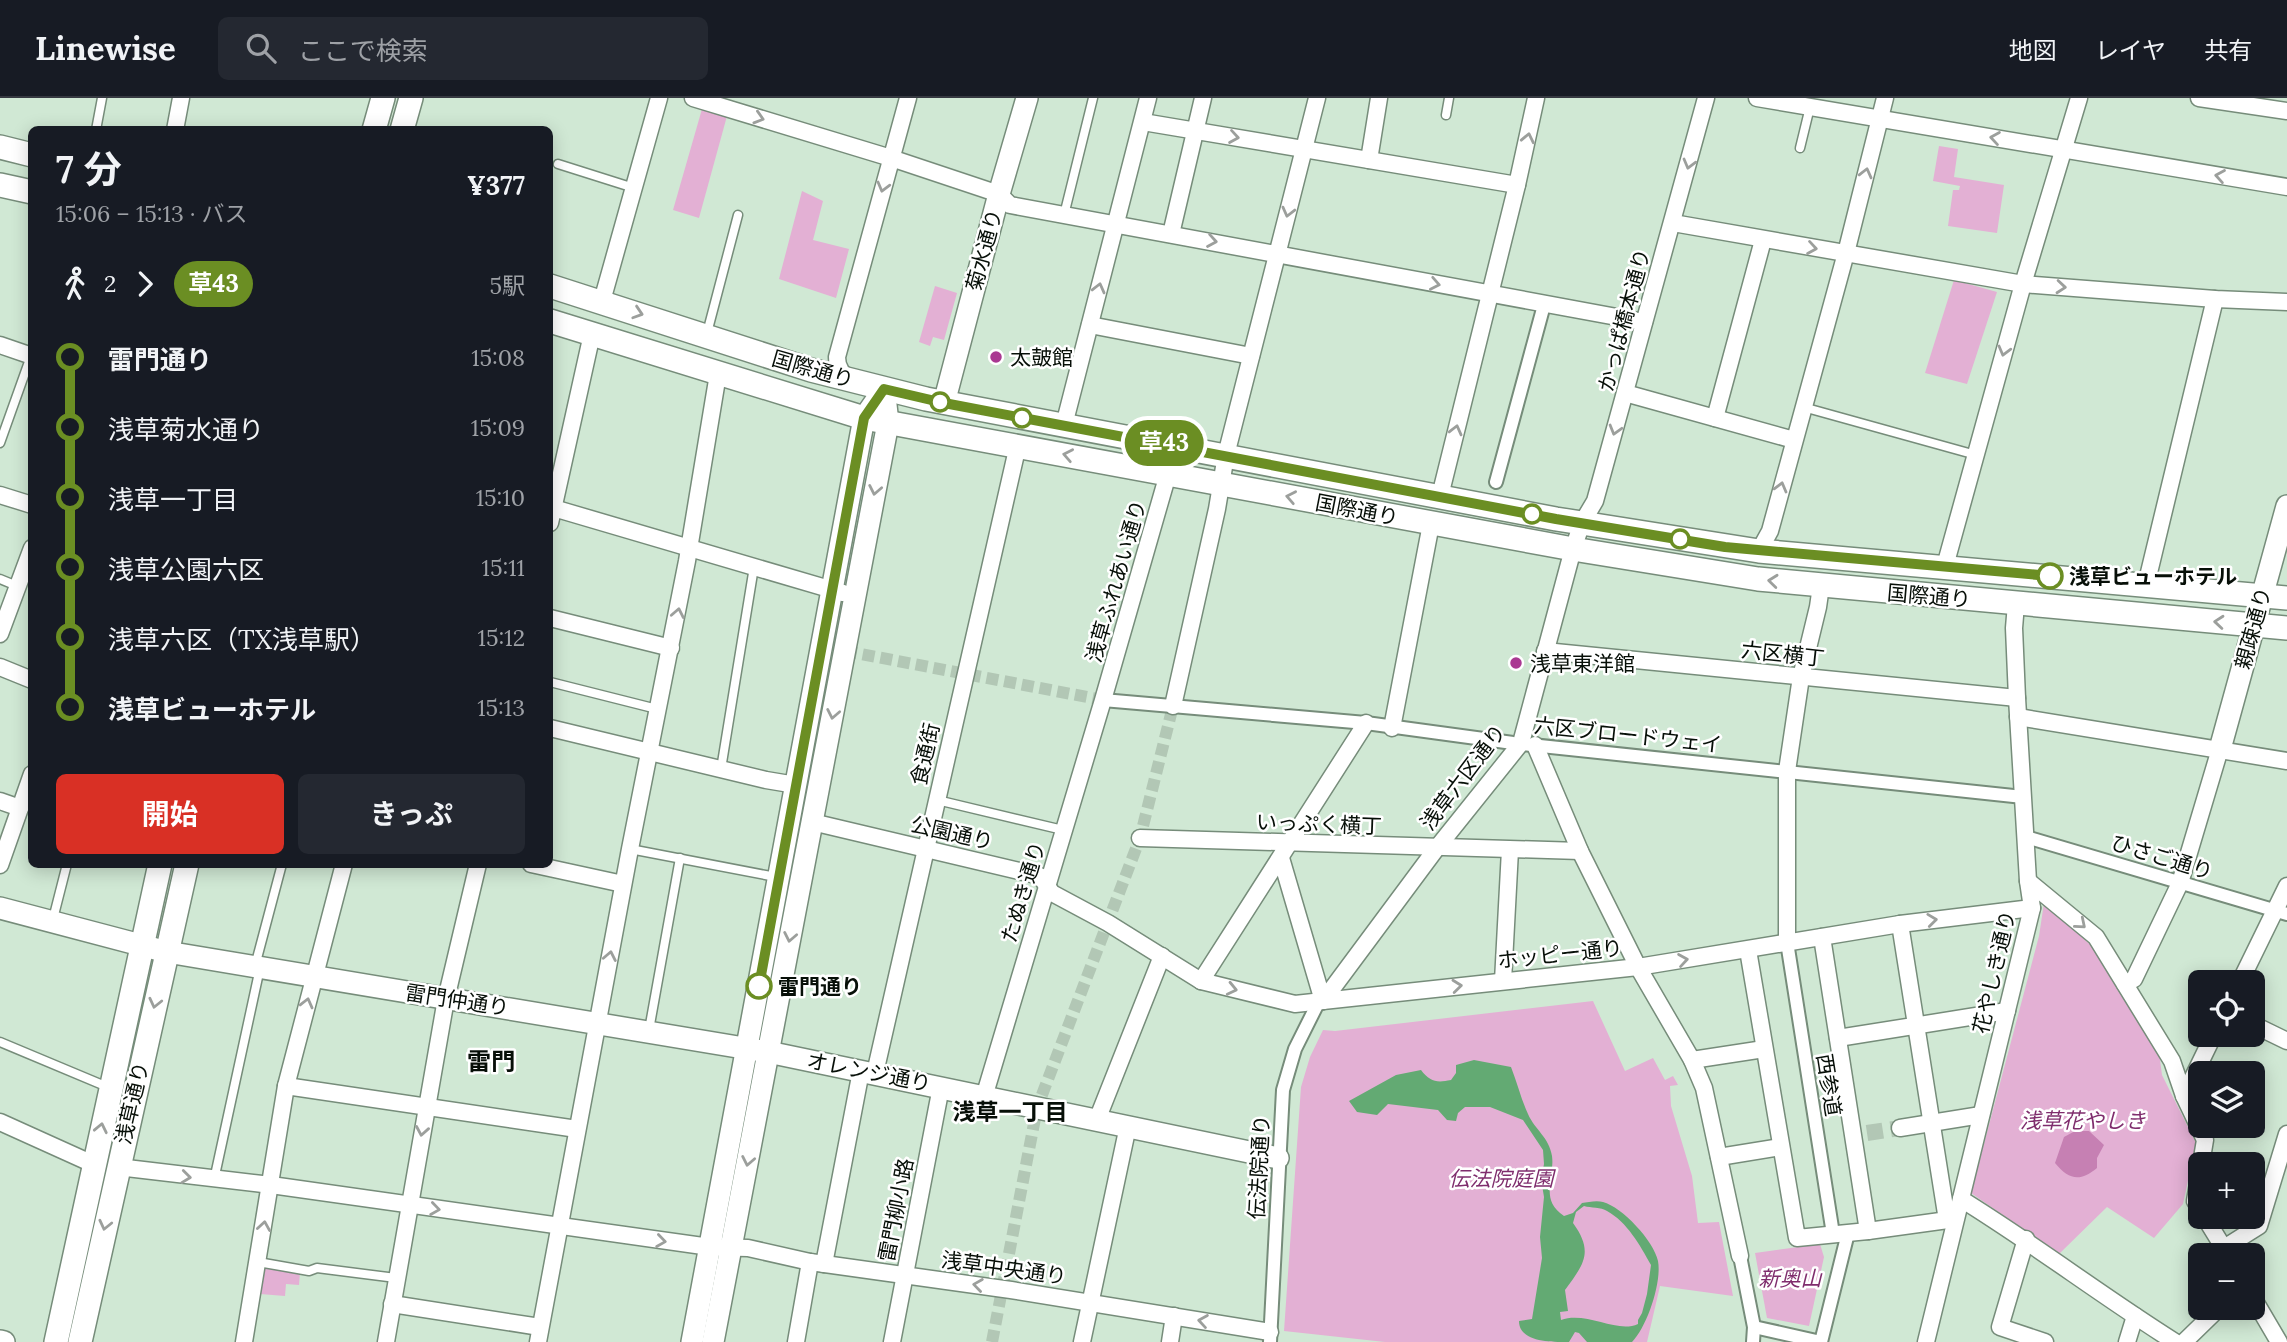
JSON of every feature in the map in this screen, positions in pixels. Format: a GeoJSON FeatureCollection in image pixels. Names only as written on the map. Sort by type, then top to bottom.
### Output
{"type":"FeatureCollection","features":[{"type":"Feature","properties":{"kind":"main road"},"geometry":{"type":"LineString","coordinates":[[375,126],[383,98]]}},
{"type":"Feature","properties":{"kind":"main road"},"geometry":{"type":"LineString","coordinates":[[403,126],[411,98]]}},
{"type":"Feature","properties":{"kind":"main road"},"geometry":{"type":"LineString","coordinates":[[0,147],[28,154]]}},
{"type":"Feature","properties":{"kind":"main road"},"geometry":{"type":"LineString","coordinates":[[0,185],[28,191]]}},
{"type":"Feature","properties":{"kind":"main road","name":"国際通り"},"geometry":{"type":"LineString","coordinates":[[553,286],[811,370],[944,403],[1583,523],[1759,551],[2287,598]]}},
{"type":"Feature","properties":{"kind":"main road","name":"国際通り"},"geometry":{"type":"LineString","coordinates":[[553,322],[864,418],[1431,524],[1715,574],[2287,628]]}},
{"type":"Feature","properties":{"kind":"main road","name":"浅草通り"},"geometry":{"type":"LineString","coordinates":[[56,1342],[159,868]]}},
{"type":"Feature","properties":{"kind":"main road","name":"浅草通り"},"geometry":{"type":"LineString","coordinates":[[80,1342],[186,868]]}},
{"type":"Feature","properties":{"kind":"street"},"geometry":{"type":"LineString","coordinates":[[176,126],[181,98]]}},
{"type":"Feature","properties":{"kind":"street"},"geometry":{"type":"LineString","coordinates":[[602,301],[659,98]]}},
{"type":"Feature","properties":{"kind":"street"},"geometry":{"type":"LineString","coordinates":[[693,98],[999,194],[1010,205],[1644,322]]}},
{"type":"Feature","properties":{"kind":"street"},"geometry":{"type":"LineString","coordinates":[[884,389],[849,379],[839,368],[837,356],[908,98]]}},
{"type":"Feature","properties":{"kind":"street","name":"菊水通り"},"geometry":{"type":"LineString","coordinates":[[944,403],[1027,98]]}},
{"type":"Feature","properties":{"kind":"street"},"geometry":{"type":"LineString","coordinates":[[1064,425],[1148,98]]}},
{"type":"Feature","properties":{"kind":"street"},"geometry":{"type":"LineString","coordinates":[[1171,234],[1203,98]]}},
{"type":"Feature","properties":{"kind":"street"},"geometry":{"type":"LineString","coordinates":[[1173,706],[1226,455],[1317,98]]}},
{"type":"Feature","properties":{"kind":"street"},"geometry":{"type":"LineString","coordinates":[[1369,159],[1379,98]]}},
{"type":"Feature","properties":{"kind":"street"},"geometry":{"type":"LineString","coordinates":[[1440,496],[1536,98]]}},
{"type":"Feature","properties":{"kind":"street","name":"かっぱ橋本通り"},"geometry":{"type":"LineString","coordinates":[[1573,549],[1595,501],[1706,98]]}},
{"type":"Feature","properties":{"kind":"street"},"geometry":{"type":"LineString","coordinates":[[1757,98],[2287,187]]}},
{"type":"Feature","properties":{"kind":"street"},"geometry":{"type":"LineString","coordinates":[[1759,551],[1770,531],[1885,98]]}},
{"type":"Feature","properties":{"kind":"street"},"geometry":{"type":"LineString","coordinates":[[1945,566],[2023,284],[2079,98]]}},
{"type":"Feature","properties":{"kind":"street"},"geometry":{"type":"LineString","coordinates":[[2199,98],[2287,111]]}},
{"type":"Feature","properties":{"kind":"street"},"geometry":{"type":"LineString","coordinates":[[1143,122],[1517,185]]}},
{"type":"Feature","properties":{"kind":"street"},"geometry":{"type":"LineString","coordinates":[[1673,223],[2023,284],[2287,302]]}},
{"type":"Feature","properties":{"kind":"street"},"geometry":{"type":"LineString","coordinates":[[1715,418],[1763,240]]}},
{"type":"Feature","properties":{"kind":"street"},"geometry":{"type":"LineString","coordinates":[[2146,585],[2215,299]]}},
{"type":"Feature","properties":{"kind":"street"},"geometry":{"type":"LineString","coordinates":[[1496,482],[1544,304]]}},
{"type":"Feature","properties":{"kind":"street"},"geometry":{"type":"LineString","coordinates":[[1090,325],[1251,356]]}},
{"type":"Feature","properties":{"kind":"street"},"geometry":{"type":"LineString","coordinates":[[553,504],[592,334]]}},
{"type":"Feature","properties":{"kind":"street"},"geometry":{"type":"LineString","coordinates":[[0,345],[28,355]]}},
{"type":"Feature","properties":{"kind":"street"},"geometry":{"type":"LineString","coordinates":[[392,1304],[539,1335],[629,849],[690,549],[718,374]]}},
{"type":"Feature","properties":{"kind":"street"},"geometry":{"type":"LineString","coordinates":[[692,1342],[864,418],[884,389]]}},
{"type":"Feature","properties":{"kind":"street"},"geometry":{"type":"LineString","coordinates":[[713,1342],[888,423],[884,389]]}},
{"type":"Feature","properties":{"kind":"street"},"geometry":{"type":"LineString","coordinates":[[1625,393],[1794,440]]}},
{"type":"Feature","properties":{"kind":"street","name":"食通街"},"geometry":{"type":"LineString","coordinates":[[796,1342],[926,848],[1018,445]]}},
{"type":"Feature","properties":{"kind":"street","name":"浅草ふれあい通り"},"geometry":{"type":"LineString","coordinates":[[1103,699],[1168,474]]}},
{"type":"Feature","properties":{"kind":"street"},"geometry":{"type":"LineString","coordinates":[[0,495],[28,504]]}},
{"type":"Feature","properties":{"kind":"street","name":"親疎通り"},"geometry":{"type":"LineString","coordinates":[[2220,749],[2287,506]]}},
{"type":"Feature","properties":{"kind":"street"},"geometry":{"type":"LineString","coordinates":[[553,514],[855,596]]}},
{"type":"Feature","properties":{"kind":"street"},"geometry":{"type":"LineString","coordinates":[[1392,727],[1431,524]]}},
{"type":"Feature","properties":{"kind":"street","name":"浅草六区通り"},"geometry":{"type":"LineString","coordinates":[[1321,1001],[1436,849],[1528,744],[1545,651],[1573,549]]}},
{"type":"Feature","properties":{"kind":"street"},"geometry":{"type":"LineString","coordinates":[[0,634],[28,559]]}},
{"type":"Feature","properties":{"kind":"street"},"geometry":{"type":"LineString","coordinates":[[1787,942],[1787,771],[1801,677],[1821,586]]}},
{"type":"Feature","properties":{"kind":"street","name":"花やしき通り"},"geometry":{"type":"LineString","coordinates":[[1926,1342],[1953,1239],[1951,1219],[1961,1199],[2032,908],[2017,698],[2014,628],[2016,604]]}},
{"type":"Feature","properties":{"kind":"street"},"geometry":{"type":"LineString","coordinates":[[553,619],[671,648]]}},
{"type":"Feature","properties":{"kind":"street","name":"六区横丁"},"geometry":{"type":"LineString","coordinates":[[1545,651],[2017,698]]}},
{"type":"Feature","properties":{"kind":"street"},"geometry":{"type":"LineString","coordinates":[[0,667],[28,678]]}},
{"type":"Feature","properties":{"kind":"street","name":"六区ブロードウェイ"},"geometry":{"type":"LineString","coordinates":[[1103,699],[1366,723],[1528,744],[2023,797]]}},
{"type":"Feature","properties":{"kind":"street","name":"たぬき通り"},"geometry":{"type":"LineString","coordinates":[[984,1097],[1103,699]]}},
{"type":"Feature","properties":{"kind":"street"},"geometry":{"type":"LineString","coordinates":[[2018,717],[2287,761]]}},
{"type":"Feature","properties":{"kind":"street"},"geometry":{"type":"LineString","coordinates":[[1201,981],[1366,723]]}},
{"type":"Feature","properties":{"kind":"street"},"geometry":{"type":"LineString","coordinates":[[553,729],[796,785]]}},
{"type":"Feature","properties":{"kind":"street"},"geometry":{"type":"LineString","coordinates":[[1528,744],[1638,967],[1692,1060],[1704,1088],[1755,1326],[1753,1342]]}},
{"type":"Feature","properties":{"kind":"street"},"geometry":{"type":"LineString","coordinates":[[2125,984],[2134,979],[2180,883],[2220,749]]}},
{"type":"Feature","properties":{"kind":"street"},"geometry":{"type":"LineString","coordinates":[[0,864],[28,786]]}},
{"type":"Feature","properties":{"kind":"street"},"geometry":{"type":"LineString","coordinates":[[0,801],[20,808]]}},
{"type":"Feature","properties":{"kind":"street","name":"公園通り"},"geometry":{"type":"LineString","coordinates":[[812,822],[1040,876],[1052,893],[1108,923]]}},
{"type":"Feature","properties":{"kind":"street","name":"ひさご通り"},"geometry":{"type":"LineString","coordinates":[[2026,837],[2282,912]]}},
{"type":"Feature","properties":{"kind":"street","name":"いっぷく横丁"},"geometry":{"type":"LineString","coordinates":[[1140,838],[1285,851],[1580,851]]}},
{"type":"Feature","properties":{"kind":"street"},"geometry":{"type":"LineString","coordinates":[[1503,981],[1510,850]]}},
{"type":"Feature","properties":{"kind":"street"},"geometry":{"type":"LineString","coordinates":[[1285,851],[1321,1001]]}},
{"type":"Feature","properties":{"kind":"street"},"geometry":{"type":"LineString","coordinates":[[244,1342],[286,1086],[343,868]]}},
{"type":"Feature","properties":{"kind":"street"},"geometry":{"type":"LineString","coordinates":[[386,1342],[446,999],[477,868]]}},
{"type":"Feature","properties":{"kind":"street"},"geometry":{"type":"LineString","coordinates":[[549,868],[623,884]]}},
{"type":"Feature","properties":{"kind":"street"},"geometry":{"type":"LineString","coordinates":[[2028,881],[2096,937],[2172,1060],[2184,1096],[2205,1140],[2203,1152]]}},
{"type":"Feature","properties":{"kind":"street"},"geometry":{"type":"LineString","coordinates":[[2248,970],[2282,912],[2287,886]]}},
{"type":"Feature","properties":{"kind":"street","name":"雷門仲通り"},"geometry":{"type":"LineString","coordinates":[[0,908],[167,951],[747,1048]]}},
{"type":"Feature","properties":{"kind":"street","name":"ホッピー通り"},"geometry":{"type":"LineString","coordinates":[[1108,923],[1201,981],[1295,1004],[1638,967],[1900,924],[2032,908]]}},
{"type":"Feature","properties":{"kind":"street"},"geometry":{"type":"LineString","coordinates":[[1748,950],[1797,1238],[1951,1219],[1932,1123],[1900,924]]}},
{"type":"Feature","properties":{"kind":"street"},"geometry":{"type":"LineString","coordinates":[[1822,937],[1838,1038],[1860,1135],[1868,1231]]}},
{"type":"Feature","properties":{"kind":"street","name":"西参道"},"geometry":{"type":"LineString","coordinates":[[1787,942],[1840,1234]]}},
{"type":"Feature","properties":{"kind":"street"},"geometry":{"type":"LineString","coordinates":[[1097,1120],[1162,956]]}},
{"type":"Feature","properties":{"kind":"street","name":"伝法院通り"},"geometry":{"type":"LineString","coordinates":[[1270,1337],[1283,1090],[1295,1049],[1321,1001]]}},
{"type":"Feature","properties":{"kind":"street"},"geometry":{"type":"LineString","coordinates":[[1838,1038],[2007,1011]]}},
{"type":"Feature","properties":{"kind":"street"},"geometry":{"type":"LineString","coordinates":[[2265,1030],[2287,1041]]}},
{"type":"Feature","properties":{"kind":"street"},"geometry":{"type":"LineString","coordinates":[[2184,1096],[2208,1047]]}},
{"type":"Feature","properties":{"kind":"street","name":"オレンジ通り"},"geometry":{"type":"LineString","coordinates":[[747,1048],[1278,1158]]}},
{"type":"Feature","properties":{"kind":"street"},"geometry":{"type":"LineString","coordinates":[[1692,1060],[1765,1049]]}},
{"type":"Feature","properties":{"kind":"street"},"geometry":{"type":"LineString","coordinates":[[286,1086],[577,1129]]}},
{"type":"Feature","properties":{"kind":"street","name":"雷門柳小路"},"geometry":{"type":"LineString","coordinates":[[892,1342],[942,1087]]}},
{"type":"Feature","properties":{"kind":"street"},"geometry":{"type":"LineString","coordinates":[[1900,1128],[1981,1115]]}},
{"type":"Feature","properties":{"kind":"street"},"geometry":{"type":"LineString","coordinates":[[0,1122],[93,1164]]}},
{"type":"Feature","properties":{"kind":"street"},"geometry":{"type":"LineString","coordinates":[[1082,1342],[1128,1126]]}},
{"type":"Feature","properties":{"kind":"street"},"geometry":{"type":"LineString","coordinates":[[2237,1243],[2259,1226],[2287,1134]]}},
{"type":"Feature","properties":{"kind":"street"},"geometry":{"type":"LineString","coordinates":[[1719,1157],[1782,1147]]}},
{"type":"Feature","properties":{"kind":"street","name":"浅草中央通り"},"geometry":{"type":"LineString","coordinates":[[118,1167],[271,1185],[710,1247],[732,1247],[817,1263],[1174,1316],[1270,1337]]}},
{"type":"Feature","properties":{"kind":"street"},"geometry":{"type":"LineString","coordinates":[[1961,1199],[2175,1342]]}},
{"type":"Feature","properties":{"kind":"street"},"geometry":{"type":"LineString","coordinates":[[1755,1326],[1821,1342],[1840,1234]]}},
{"type":"Feature","properties":{"kind":"street"},"geometry":{"type":"LineString","coordinates":[[2026,1240],[2000,1327],[2045,1342]]}},
{"type":"Feature","properties":{"kind":"street"},"geometry":{"type":"LineString","coordinates":[[1170,1342],[1174,1316]]}},
{"type":"Feature","properties":{"kind":"street"},"geometry":{"type":"LineString","coordinates":[[2127,1342],[2135,1316]]}},
{"type":"Feature","properties":{"kind":"street"},"geometry":{"type":"LineString","coordinates":[[2265,1318],[2279,1342]]}},
{"type":"Feature","properties":{"kind":"street"},"geometry":{"type":"LineString","coordinates":[[2184,1342],[2207,1320]]}},
{"type":"Feature","properties":{"kind":"lane"},"geometry":{"type":"LineString","coordinates":[[97,126],[102,98]]}},
{"type":"Feature","properties":{"kind":"lane"},"geometry":{"type":"LineString","coordinates":[[1064,215],[1093,98]]}},
{"type":"Feature","properties":{"kind":"lane"},"geometry":{"type":"LineString","coordinates":[[1447,115],[1449,98]]}},
{"type":"Feature","properties":{"kind":"lane"},"geometry":{"type":"LineString","coordinates":[[1800,148],[1810,107]]}},
{"type":"Feature","properties":{"kind":"lane"},"geometry":{"type":"LineString","coordinates":[[558,164],[634,188]]}},
{"type":"Feature","properties":{"kind":"lane"},"geometry":{"type":"LineString","coordinates":[[706,335],[738,215]]}},
{"type":"Feature","properties":{"kind":"lane"},"geometry":{"type":"LineString","coordinates":[[0,443],[28,367]]}},
{"type":"Feature","properties":{"kind":"lane"},"geometry":{"type":"LineString","coordinates":[[1803,407],[1976,455]]}},
{"type":"Feature","properties":{"kind":"lane"},"geometry":{"type":"LineString","coordinates":[[721,769],[754,567]]}},
{"type":"Feature","properties":{"kind":"lane"},"geometry":{"type":"LineString","coordinates":[[0,579],[18,586]]}},
{"type":"Feature","properties":{"kind":"lane"},"geometry":{"type":"LineString","coordinates":[[553,683],[657,709]]}},
{"type":"Feature","properties":{"kind":"lane"},"geometry":{"type":"LineString","coordinates":[[936,800],[1063,830]]}},
{"type":"Feature","properties":{"kind":"lane"},"geometry":{"type":"LineString","coordinates":[[629,849],[779,878]]}},
{"type":"Feature","properties":{"kind":"lane"},"geometry":{"type":"LineString","coordinates":[[649,1031],[680,858]]}},
{"type":"Feature","properties":{"kind":"lane"},"geometry":{"type":"LineString","coordinates":[[52,922],[66,868]]}},
{"type":"Feature","properties":{"kind":"lane"},"geometry":{"type":"LineString","coordinates":[[214,1180],[257,966],[281,868]]}},
{"type":"Feature","properties":{"kind":"lane"},"geometry":{"type":"LineString","coordinates":[[0,1042],[110,1088]]}},
{"type":"Feature","properties":{"kind":"lane"},"geometry":{"type":"LineString","coordinates":[[258,1262],[309,1271],[317,1268],[396,1278]]}},
{"type":"Feature","properties":{"kind":"green space"},"geometry":{"type":"Polygon","coordinates":[[[702,109],[727,116],[699,218],[673,210],[702,109]]]}},
{"type":"Feature","properties":{"kind":"green space"},"geometry":{"type":"Polygon","coordinates":[[[1939,146],[1958,149],[1954,177],[2004,185],[1997,233],[1948,226],[1953,190],[1959,190],[1960,186],[1933,181],[1939,146]]]}},
{"type":"Feature","properties":{"kind":"green space"},"geometry":{"type":"Polygon","coordinates":[[[802,191],[823,201],[813,240],[849,249],[836,298],[779,279],[802,191]]]}},
{"type":"Feature","properties":{"kind":"green space"},"geometry":{"type":"Polygon","coordinates":[[[1954,280],[1997,292],[1967,384],[1925,373],[1954,280]]]}},
{"type":"Feature","properties":{"kind":"green space"},"geometry":{"type":"Polygon","coordinates":[[[935,286],[957,293],[944,340],[933,337],[930,346],[919,342],[935,286]]]}},
{"type":"Feature","properties":{"kind":"green space","name":"浅草花やしき"},"geometry":{"type":"Polygon","coordinates":[[[2044,903],[2094,948],[2159,1052],[2162,1075],[2188,1127],[2188,1138],[2194,1138],[2196,1143],[2194,1152],[2188,1152],[2188,1181],[2183,1204],[2154,1238],[2107,1207],[2059,1254],[1971,1193],[2039,936],[2044,903]]]}},
{"type":"Feature","properties":{"kind":"green space","name":"伝法院庭園"},"geometry":{"type":"Polygon","coordinates":[[[1593,1001],[1625,1071],[1653,1058],[1665,1080],[1673,1076],[1678,1085],[1670,1086],[1671,1106],[1692,1176],[1698,1223],[1719,1222],[1733,1296],[1660,1286],[1647,1342],[1385,1342],[1284,1331],[1301,1087],[1310,1057],[1323,1030],[1335,1031],[1593,1001]]]}},
{"type":"Feature","properties":{"kind":"green space","name":"新奥山"},"geometry":{"type":"Polygon","coordinates":[[[1820,1244],[1824,1257],[1809,1326],[1767,1318],[1755,1253],[1820,1244]]]}},
{"type":"Feature","properties":{"kind":"green space"},"geometry":{"type":"Polygon","coordinates":[[[263,1266],[300,1272],[299,1285],[286,1284],[285,1296],[260,1294],[263,1266]]]}},
{"type":"Feature","properties":{"kind":"shaded area"},"geometry":{"type":"Polygon","coordinates":[[[1474,1060],[1511,1067],[1528,1114],[1550,1149],[1550,1196],[1556,1209],[1564,1216],[1573,1213],[1582,1203],[1603,1202],[1628,1218],[1650,1244],[1658,1261],[1658,1280],[1648,1315],[1632,1342],[1587,1342],[1575,1332],[1569,1342],[1545,1341],[1530,1337],[1520,1328],[1519,1321],[1532,1319],[1542,1258],[1540,1237],[1544,1197],[1541,1179],[1543,1150],[1523,1120],[1490,1107],[1465,1107],[1458,1113],[1456,1121],[1447,1120],[1438,1110],[1388,1104],[1377,1115],[1357,1112],[1349,1101],[1396,1075],[1421,1070],[1434,1081],[1451,1080],[1456,1073],[1456,1065],[1474,1060]],[[1584,1206],[1576,1212],[1573,1223],[1583,1242],[1584,1258],[1565,1290],[1568,1311],[1560,1312],[1561,1320],[1581,1318],[1621,1326],[1638,1324],[1647,1294],[1651,1265],[1638,1242],[1621,1221],[1605,1210],[1584,1206]]]}},
{"type":"Feature","properties":{"kind":"shaded area"},"geometry":{"type":"Polygon","coordinates":[[[2075,1131],[2089,1131],[2104,1145],[2097,1158],[2097,1168],[2080,1177],[2070,1176],[2055,1163],[2064,1137],[2075,1131]]]}},
{"type":"Feature","properties":{"kind":"tunnel"},"geometry":{"type":"LineString","coordinates":[[845,651],[1103,700]]}},
{"type":"Feature","properties":{"kind":"tunnel"},"geometry":{"type":"LineString","coordinates":[[992,1342],[1037,1108],[1140,838],[1173,706]]}},
{"type":"Feature","properties":{"kind":"tunnel"},"geometry":{"type":"LineString","coordinates":[[1867,1133],[1900,1128]]}},
{"type":"Feature","properties":{"kind":"bus line","name":"草43"},"geometry":{"type":"LineString","coordinates":[[759,986],[864,418],[884,389],[944,403],[1556,519],[1725,547],[2050,576]]}},
{"type":"Feature","properties":{"kind":"place","name":"太皷館"},"geometry":{"type":"Point","coordinates":[996,357]}},
{"type":"Feature","properties":{"kind":"place","name":"浅草ビューホテル"},"geometry":{"type":"Point","coordinates":[2050,576]}},
{"type":"Feature","properties":{"kind":"place","name":"浅草東洋館"},"geometry":{"type":"Point","coordinates":[1516,663]}},
{"type":"Feature","properties":{"kind":"place","name":"雷門通り"},"geometry":{"type":"Point","coordinates":[759,986]}},
{"type":"Feature","properties":{"kind":"district","name":"雷門"},"geometry":{"type":"Point","coordinates":[491,1061]}},
{"type":"Feature","properties":{"kind":"district","name":"浅草一丁目"},"geometry":{"type":"Point","coordinates":[1010,1111]}}]}
